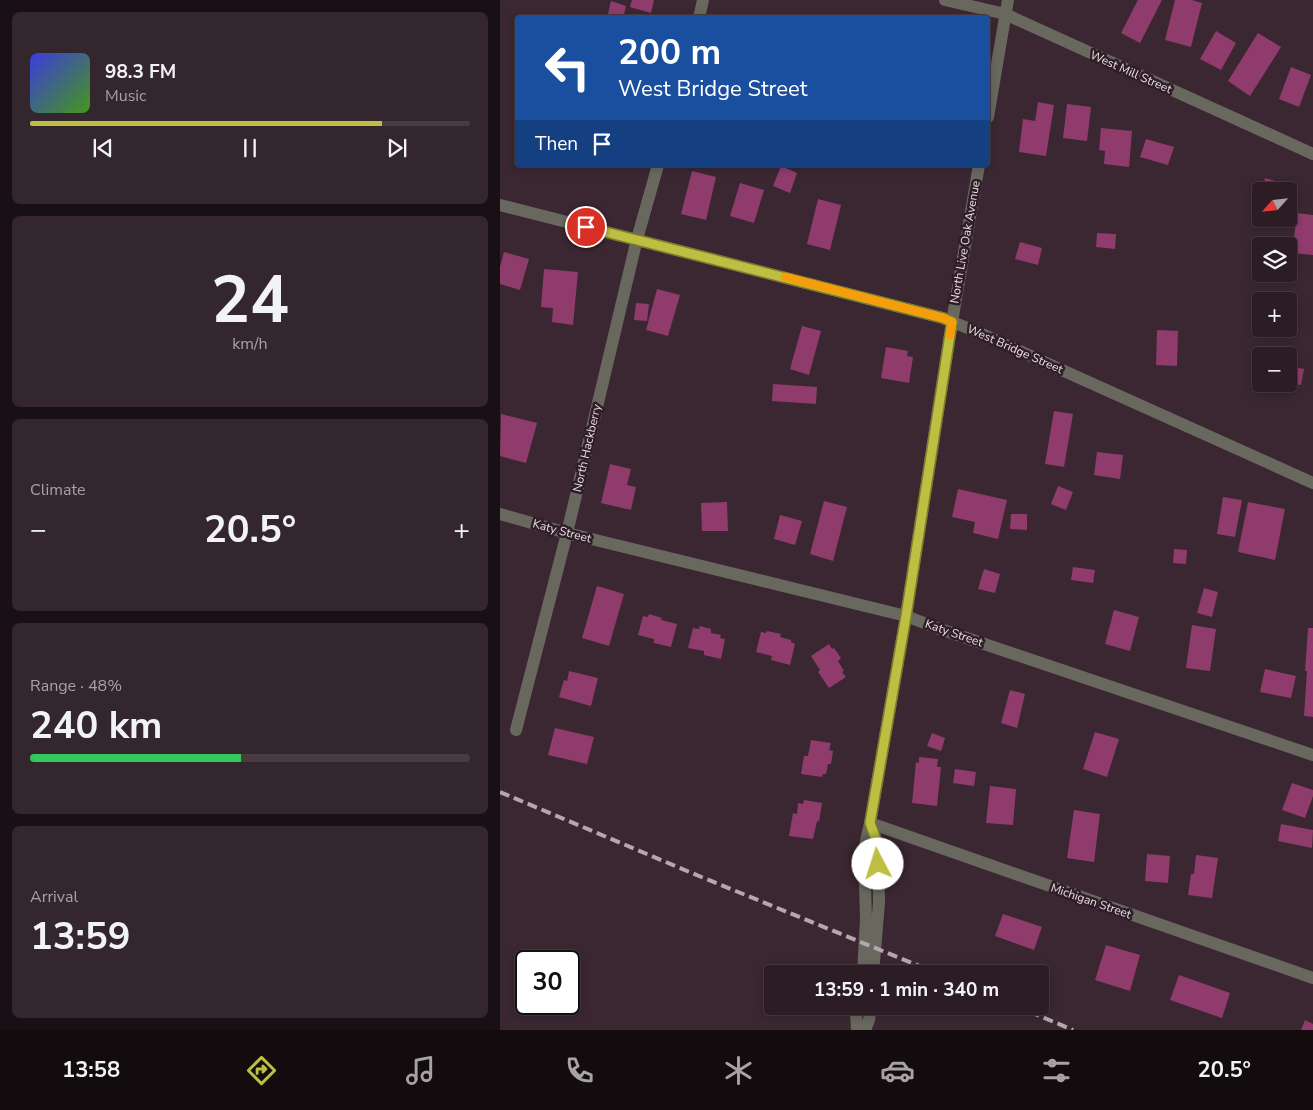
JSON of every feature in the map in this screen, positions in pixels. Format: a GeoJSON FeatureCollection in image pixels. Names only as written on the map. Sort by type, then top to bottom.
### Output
{"type":"FeatureCollection","features":[{"type":"Feature","properties":{"kind":"street"},"geometry":{"type":"LineString","coordinates":[[700,15],[704,0]]}},
{"type":"Feature","properties":{"kind":"street","name":"West Mill Street"},"geometry":{"type":"LineString","coordinates":[[945,0],[1006,14],[1313,154]]}},
{"type":"Feature","properties":{"kind":"street"},"geometry":{"type":"LineString","coordinates":[[990,106],[1008,0]]}},
{"type":"Feature","properties":{"kind":"street","name":"North Hackberry"},"geometry":{"type":"LineString","coordinates":[[516,730],[567,532],[637,240],[657,167]]}},
{"type":"Feature","properties":{"kind":"street","name":"North Live Oak Avenue"},"geometry":{"type":"LineString","coordinates":[[863,965],[866,919],[864,850],[906,616],[952,322],[979,167]]}},
{"type":"Feature","properties":{"kind":"street","name":"West Bridge Street"},"geometry":{"type":"LineString","coordinates":[[500,205],[943,318],[1313,482]]}},
{"type":"Feature","properties":{"kind":"street","name":"Katy Street"},"geometry":{"type":"LineString","coordinates":[[500,514],[906,616],[1313,755]]}},
{"type":"Feature","properties":{"kind":"street","name":"North Live Oak Avenue"},"geometry":{"type":"LineString","coordinates":[[870,823],[878,845],[879,902],[874,965]]}},
{"type":"Feature","properties":{"kind":"street","name":"Michigan Street"},"geometry":{"type":"LineString","coordinates":[[870,823],[1313,978]]}},
{"type":"Feature","properties":{"kind":"street"},"geometry":{"type":"LineString","coordinates":[[856,1015],[858,1030]]}},
{"type":"Feature","properties":{"kind":"street"},"geometry":{"type":"LineString","coordinates":[[864,1030],[870,1015]]}},
{"type":"Feature","properties":{"kind":"building"},"geometry":{"type":"Polygon","coordinates":[[[632,0],[654,0],[651,13],[630,7],[632,0]]]}},
{"type":"Feature","properties":{"kind":"building"},"geometry":{"type":"Polygon","coordinates":[[[1138,0],[1162,0],[1140,43],[1121,33],[1138,0]]]}},
{"type":"Feature","properties":{"kind":"building"},"geometry":{"type":"Polygon","coordinates":[[[1175,0],[1192,0],[1202,3],[1191,47],[1165,40],[1175,0]]]}},
{"type":"Feature","properties":{"kind":"building"},"geometry":{"type":"Polygon","coordinates":[[[611,1],[626,6],[624,15],[608,15],[611,1]]]}},
{"type":"Feature","properties":{"kind":"building"},"geometry":{"type":"Polygon","coordinates":[[[1216,31],[1236,43],[1221,70],[1200,59],[1216,31]]]}},
{"type":"Feature","properties":{"kind":"building"},"geometry":{"type":"Polygon","coordinates":[[[1258,33],[1281,47],[1250,96],[1228,81],[1258,33]]]}},
{"type":"Feature","properties":{"kind":"building"},"geometry":{"type":"Polygon","coordinates":[[[1291,67],[1311,75],[1299,107],[1279,99],[1291,67]]]}},
{"type":"Feature","properties":{"kind":"building"},"geometry":{"type":"Polygon","coordinates":[[[1038,102],[1054,105],[1046,156],[1019,152],[1023,119],[1035,121],[1038,102]]]}},
{"type":"Feature","properties":{"kind":"building"},"geometry":{"type":"Polygon","coordinates":[[[1067,104],[1091,107],[1087,141],[1063,138],[1067,104]]]}},
{"type":"Feature","properties":{"kind":"building"},"geometry":{"type":"Polygon","coordinates":[[[1101,128],[1132,131],[1129,167],[1104,164],[1105,151],[1099,150],[1101,128]]]}},
{"type":"Feature","properties":{"kind":"building"},"geometry":{"type":"Polygon","coordinates":[[[1146,139],[1174,147],[1168,165],[1140,157],[1146,139]]]}},
{"type":"Feature","properties":{"kind":"building"},"geometry":{"type":"Polygon","coordinates":[[[781,167],[797,173],[790,193],[773,186],[781,167]]]}},
{"type":"Feature","properties":{"kind":"building"},"geometry":{"type":"Polygon","coordinates":[[[692,171],[716,177],[706,220],[681,214],[692,171]]]}},
{"type":"Feature","properties":{"kind":"building"},"geometry":{"type":"Polygon","coordinates":[[[1265,178],[1279,182],[1264,182],[1265,178]]]}},
{"type":"Feature","properties":{"kind":"building"},"geometry":{"type":"Polygon","coordinates":[[[740,183],[764,190],[754,223],[730,216],[740,183]]]}},
{"type":"Feature","properties":{"kind":"building"},"geometry":{"type":"Polygon","coordinates":[[[818,199],[841,205],[830,250],[807,244],[818,199]]]}},
{"type":"Feature","properties":{"kind":"building"},"geometry":{"type":"Polygon","coordinates":[[[1298,213],[1313,215],[1313,255],[1297,253],[1297,237],[1294,237],[1295,228],[1298,228],[1298,213]]]}},
{"type":"Feature","properties":{"kind":"building"},"geometry":{"type":"Polygon","coordinates":[[[1097,233],[1116,234],[1115,249],[1096,247],[1097,233]]]}},
{"type":"Feature","properties":{"kind":"building"},"geometry":{"type":"Polygon","coordinates":[[[1020,242],[1042,248],[1038,265],[1015,259],[1020,242]]]}},
{"type":"Feature","properties":{"kind":"building"},"geometry":{"type":"Polygon","coordinates":[[[504,252],[529,259],[520,290],[500,284],[500,267],[504,252]]]}},
{"type":"Feature","properties":{"kind":"building"},"geometry":{"type":"Polygon","coordinates":[[[544,269],[578,272],[573,325],[552,322],[553,308],[541,307],[544,269]]]}},
{"type":"Feature","properties":{"kind":"building"},"geometry":{"type":"Polygon","coordinates":[[[657,289],[680,295],[668,336],[646,330],[657,289]]]}},
{"type":"Feature","properties":{"kind":"building"},"geometry":{"type":"Polygon","coordinates":[[[636,303],[649,304],[647,321],[634,320],[636,303]]]}},
{"type":"Feature","properties":{"kind":"building"},"geometry":{"type":"Polygon","coordinates":[[[802,326],[821,331],[809,375],[790,369],[802,326]]]}},
{"type":"Feature","properties":{"kind":"building"},"geometry":{"type":"Polygon","coordinates":[[[1157,330],[1178,331],[1177,366],[1156,365],[1157,330]]]}},
{"type":"Feature","properties":{"kind":"building"},"geometry":{"type":"Polygon","coordinates":[[[886,347],[908,351],[907,356],[913,357],[909,383],[881,378],[886,347]]]}},
{"type":"Feature","properties":{"kind":"building"},"geometry":{"type":"Polygon","coordinates":[[[1297,368],[1304,369],[1301,385],[1297,384],[1297,368]]]}},
{"type":"Feature","properties":{"kind":"building"},"geometry":{"type":"Polygon","coordinates":[[[773,384],[817,387],[816,404],[772,401],[773,384]]]}},
{"type":"Feature","properties":{"kind":"building"},"geometry":{"type":"Polygon","coordinates":[[[1054,411],[1073,414],[1064,467],[1045,464],[1054,411]]]}},
{"type":"Feature","properties":{"kind":"building"},"geometry":{"type":"Polygon","coordinates":[[[501,414],[537,423],[526,463],[500,456],[501,414]]]}},
{"type":"Feature","properties":{"kind":"building"},"geometry":{"type":"Polygon","coordinates":[[[1097,452],[1123,455],[1120,479],[1094,475],[1097,452]]]}},
{"type":"Feature","properties":{"kind":"building"},"geometry":{"type":"Polygon","coordinates":[[[610,464],[631,469],[627,485],[636,487],[631,510],[601,503],[610,464]]]}},
{"type":"Feature","properties":{"kind":"building"},"geometry":{"type":"Polygon","coordinates":[[[1058,486],[1073,492],[1066,510],[1051,504],[1058,486]]]}},
{"type":"Feature","properties":{"kind":"building"},"geometry":{"type":"Polygon","coordinates":[[[958,489],[1007,500],[998,539],[973,533],[975,522],[952,517],[958,489]]]}},
{"type":"Feature","properties":{"kind":"building"},"geometry":{"type":"Polygon","coordinates":[[[1223,497],[1242,500],[1235,537],[1217,534],[1223,497]]]}},
{"type":"Feature","properties":{"kind":"building"},"geometry":{"type":"Polygon","coordinates":[[[824,501],[847,507],[833,561],[810,554],[824,501]]]}},
{"type":"Feature","properties":{"kind":"building"},"geometry":{"type":"Polygon","coordinates":[[[727,502],[728,531],[702,531],[701,503],[727,502]]]}},
{"type":"Feature","properties":{"kind":"building"},"geometry":{"type":"Polygon","coordinates":[[[1248,502],[1285,509],[1275,560],[1238,552],[1248,502]]]}},
{"type":"Feature","properties":{"kind":"building"},"geometry":{"type":"Polygon","coordinates":[[[1011,514],[1027,514],[1027,530],[1010,529],[1011,514]]]}},
{"type":"Feature","properties":{"kind":"building"},"geometry":{"type":"Polygon","coordinates":[[[780,515],[802,521],[795,545],[774,539],[780,515]]]}},
{"type":"Feature","properties":{"kind":"building"},"geometry":{"type":"Polygon","coordinates":[[[1174,549],[1187,550],[1186,564],[1173,563],[1174,549]]]}},
{"type":"Feature","properties":{"kind":"building"},"geometry":{"type":"Polygon","coordinates":[[[1073,567],[1095,570],[1093,583],[1071,580],[1073,567]]]}},
{"type":"Feature","properties":{"kind":"building"},"geometry":{"type":"Polygon","coordinates":[[[984,569],[1000,574],[995,593],[978,589],[984,569]]]}},
{"type":"Feature","properties":{"kind":"building"},"geometry":{"type":"Polygon","coordinates":[[[597,586],[624,594],[609,646],[582,638],[597,586]]]}},
{"type":"Feature","properties":{"kind":"building"},"geometry":{"type":"Polygon","coordinates":[[[1204,588],[1218,592],[1212,617],[1197,613],[1204,588]]]}},
{"type":"Feature","properties":{"kind":"building"},"geometry":{"type":"Polygon","coordinates":[[[1114,610],[1139,617],[1130,651],[1105,644],[1114,610]]]}},
{"type":"Feature","properties":{"kind":"building"},"geometry":{"type":"Polygon","coordinates":[[[649,614],[662,618],[661,620],[677,624],[671,647],[654,643],[654,639],[638,635],[643,616],[648,617],[649,614]]]}},
{"type":"Feature","properties":{"kind":"building"},"geometry":{"type":"Polygon","coordinates":[[[1192,625],[1216,629],[1210,671],[1186,668],[1192,625]]]}},
{"type":"Feature","properties":{"kind":"building"},"geometry":{"type":"Polygon","coordinates":[[[700,626],[711,629],[711,633],[721,635],[720,638],[725,639],[721,659],[704,655],[704,651],[688,648],[693,628],[699,629],[700,626]]]}},
{"type":"Feature","properties":{"kind":"building"},"geometry":{"type":"Polygon","coordinates":[[[1308,628],[1313,628],[1313,717],[1304,716],[1308,628]]]}},
{"type":"Feature","properties":{"kind":"building"},"geometry":{"type":"Polygon","coordinates":[[[767,631],[781,634],[780,637],[791,640],[795,644],[790,665],[771,660],[772,656],[756,652],[761,632],[766,633],[767,631]]]}},
{"type":"Feature","properties":{"kind":"building"},"geometry":{"type":"Polygon","coordinates":[[[829,644],[841,658],[838,661],[846,677],[829,688],[818,672],[820,670],[811,656],[829,644]]]}},
{"type":"Feature","properties":{"kind":"building"},"geometry":{"type":"Polygon","coordinates":[[[1265,669],[1296,676],[1291,698],[1260,692],[1265,669]]]}},
{"type":"Feature","properties":{"kind":"building"},"geometry":{"type":"Polygon","coordinates":[[[569,671],[598,678],[591,706],[559,697],[564,680],[567,681],[569,671]]]}},
{"type":"Feature","properties":{"kind":"building"},"geometry":{"type":"Polygon","coordinates":[[[1010,690],[1025,694],[1017,728],[1001,723],[1010,690]]]}},
{"type":"Feature","properties":{"kind":"building"},"geometry":{"type":"Polygon","coordinates":[[[555,728],[594,737],[587,764],[548,755],[555,728]]]}},
{"type":"Feature","properties":{"kind":"building"},"geometry":{"type":"Polygon","coordinates":[[[1095,732],[1119,739],[1107,777],[1083,769],[1095,732]]]}},
{"type":"Feature","properties":{"kind":"building"},"geometry":{"type":"Polygon","coordinates":[[[932,733],[945,738],[941,751],[927,746],[932,733]]]}},
{"type":"Feature","properties":{"kind":"building"},"geometry":{"type":"Polygon","coordinates":[[[811,740],[831,743],[829,750],[833,751],[831,764],[828,764],[826,774],[823,774],[822,777],[801,774],[804,756],[808,756],[811,740]]]}},
{"type":"Feature","properties":{"kind":"building"},"geometry":{"type":"Polygon","coordinates":[[[919,757],[938,759],[937,767],[941,767],[937,806],[912,803],[916,762],[919,763],[919,757]]]}},
{"type":"Feature","properties":{"kind":"building"},"geometry":{"type":"Polygon","coordinates":[[[955,769],[976,772],[974,786],[953,783],[955,769]]]}},
{"type":"Feature","properties":{"kind":"building"},"geometry":{"type":"Polygon","coordinates":[[[1292,783],[1313,790],[1313,796],[1305,818],[1282,810],[1292,783]]]}},
{"type":"Feature","properties":{"kind":"building"},"geometry":{"type":"Polygon","coordinates":[[[990,786],[1016,789],[1013,825],[986,823],[990,786]]]}},
{"type":"Feature","properties":{"kind":"building"},"geometry":{"type":"Polygon","coordinates":[[[804,800],[822,803],[819,822],[817,821],[813,839],[789,836],[793,813],[797,814],[798,803],[803,804],[804,800]]]}},
{"type":"Feature","properties":{"kind":"building"},"geometry":{"type":"Polygon","coordinates":[[[1074,810],[1100,814],[1094,862],[1067,858],[1074,810]]]}},
{"type":"Feature","properties":{"kind":"building"},"geometry":{"type":"Polygon","coordinates":[[[1281,824],[1313,830],[1312,848],[1278,841],[1281,824]]]}},
{"type":"Feature","properties":{"kind":"building"},"geometry":{"type":"Polygon","coordinates":[[[1147,854],[1170,856],[1168,883],[1145,881],[1147,854]]]}},
{"type":"Feature","properties":{"kind":"building"},"geometry":{"type":"Polygon","coordinates":[[[1196,855],[1218,858],[1212,898],[1188,895],[1191,874],[1194,874],[1196,855]]]}},
{"type":"Feature","properties":{"kind":"building"},"geometry":{"type":"Polygon","coordinates":[[[1003,914],[1042,927],[1034,950],[995,936],[1003,914]]]}},
{"type":"Feature","properties":{"kind":"building"},"geometry":{"type":"Polygon","coordinates":[[[1106,945],[1140,955],[1130,991],[1095,980],[1106,945]]]}},
{"type":"Feature","properties":{"kind":"building"},"geometry":{"type":"Polygon","coordinates":[[[1179,975],[1230,993],[1222,1018],[1170,1000],[1179,975]]]}},
{"type":"Feature","properties":{"kind":"building"},"geometry":{"type":"Polygon","coordinates":[[[1305,1020],[1313,1024],[1313,1030],[1301,1030],[1305,1020]]]}},
{"type":"Feature","properties":{"kind":"railway"},"geometry":{"type":"LineString","coordinates":[[500,792],[917,965]]}},
{"type":"Feature","properties":{"kind":"railway"},"geometry":{"type":"LineString","coordinates":[[1037,1015],[1073,1030]]}},
{"type":"Feature","properties":{"kind":"slow traffic"},"geometry":{"type":"LineString","coordinates":[[785,277],[943,318],[952,322],[950,335]]}},
{"type":"Feature","properties":{"kind":"route"},"geometry":{"type":"LineString","coordinates":[[586,227],[943,318],[952,322],[906,616],[870,823],[878,845],[878,864]]}}]}
